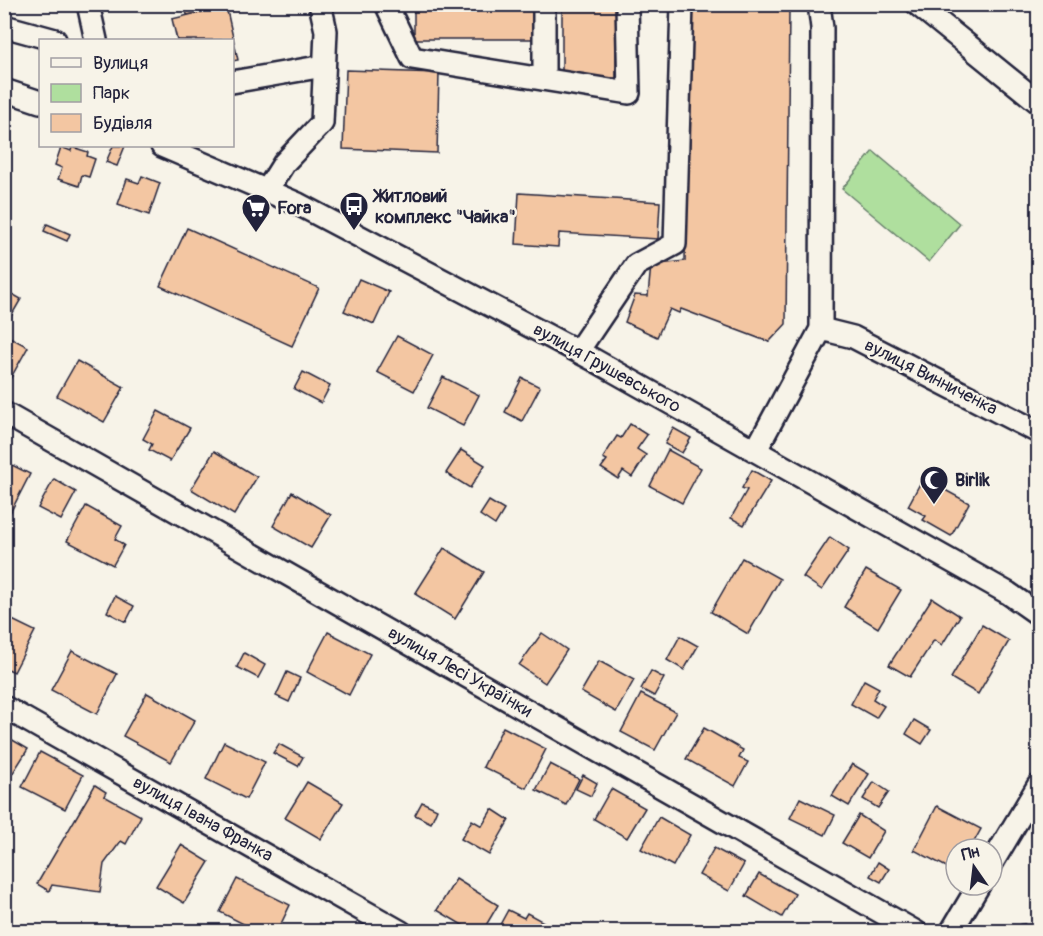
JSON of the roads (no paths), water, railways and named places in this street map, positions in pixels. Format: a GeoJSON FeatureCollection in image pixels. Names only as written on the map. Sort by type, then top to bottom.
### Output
{"type":"FeatureCollection","features":[{"type":"Feature","properties":{"kind":"street"},"geometry":{"type":"LineString","coordinates":[[88,4],[96,39]]}},
{"type":"Feature","properties":{"kind":"street"},"geometry":{"type":"LineString","coordinates":[[267,190],[284,163],[322,123],[326,32],[320,4]]}},
{"type":"Feature","properties":{"kind":"street"},"geometry":{"type":"LineString","coordinates":[[386,4],[412,58],[629,93],[627,4]]}},
{"type":"Feature","properties":{"kind":"street"},"geometry":{"type":"LineString","coordinates":[[578,351],[636,265],[675,244],[682,4]]}},
{"type":"Feature","properties":{"kind":"street"},"geometry":{"type":"LineString","coordinates":[[756,450],[821,329],[822,28],[819,4]]}},
{"type":"Feature","properties":{"kind":"street"},"geometry":{"type":"LineString","coordinates":[[917,4],[1038,102]]}},
{"type":"Feature","properties":{"kind":"street"},"geometry":{"type":"LineString","coordinates":[[544,8],[544,79]]}},
{"type":"Feature","properties":{"kind":"street"},"geometry":{"type":"LineString","coordinates":[[4,26],[51,39]]}},
{"type":"Feature","properties":{"kind":"street"},"geometry":{"type":"LineString","coordinates":[[234,82],[324,66]]}},
{"type":"Feature","properties":{"kind":"street"},"geometry":{"type":"LineString","coordinates":[[4,90],[39,102]]}},
{"type":"Feature","properties":{"kind":"street","name":"вулиця Грушевського"},"geometry":{"type":"LineString","coordinates":[[164,147],[298,204],[578,351],[998,588],[1038,614]]}},
{"type":"Feature","properties":{"kind":"street","name":"вулиця Винниченка"},"geometry":{"type":"LineString","coordinates":[[821,329],[853,337],[1038,432]]}},
{"type":"Feature","properties":{"kind":"street","name":"вулиця Лесі Українки"},"geometry":{"type":"LineString","coordinates":[[4,413],[916,932]]}},
{"type":"Feature","properties":{"kind":"street","name":"вулиця Івана Франка"},"geometry":{"type":"LineString","coordinates":[[4,707],[401,932]]}},
{"type":"Feature","properties":{"kind":"street"},"geometry":{"type":"LineString","coordinates":[[1004,843],[1038,786]]}},
{"type":"Feature","properties":{"kind":"street"},"geometry":{"type":"LineString","coordinates":[[951,932],[972,897]]}},
{"type":"Feature","properties":{"kind":"place","name":"Житловий комплекс \"Чайка\""},"geometry":{"type":"Point","coordinates":[354,232]}},
{"type":"Feature","properties":{"kind":"place","name":"Fora"},"geometry":{"type":"Point","coordinates":[256,234]}},
{"type":"Feature","properties":{"kind":"place","name":"Birlik"},"geometry":{"type":"Point","coordinates":[934,506]}}]}
